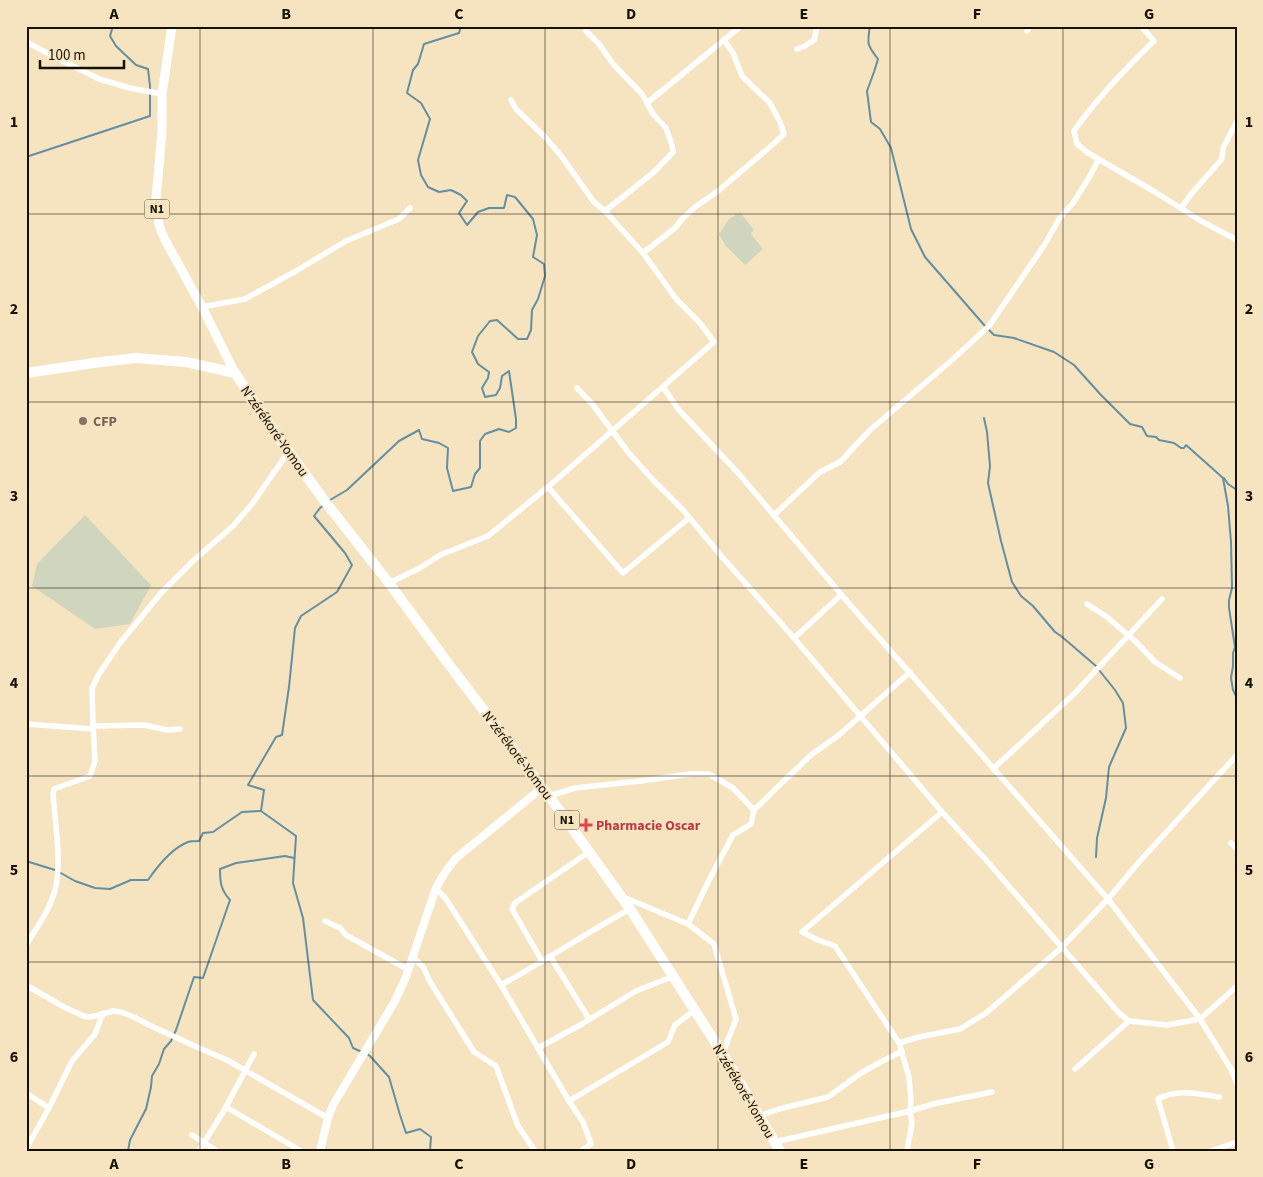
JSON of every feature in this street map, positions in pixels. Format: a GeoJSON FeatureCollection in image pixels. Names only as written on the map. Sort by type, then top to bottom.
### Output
{"type":"FeatureCollection","features":[{"type":"Feature","properties":{"kind":"highway"},"geometry":{"type":"LineString","coordinates":[[26,373],[136,358],[186,362],[235,373]]}},
{"type":"Feature","properties":{"kind":"highway","name":"N'zérékoré-Yomou"},"geometry":{"type":"LineString","coordinates":[[235,373],[326,503],[389,583],[623,898],[734,1070],[778,1147]]}},
{"type":"Feature","properties":{"kind":"main road","name":"N1"},"geometry":{"type":"LineString","coordinates":[[172,26],[162,94],[162,132],[156,199],[159,224],[170,250],[202,307],[235,373]]}},
{"type":"Feature","properties":{"kind":"street"},"geometry":{"type":"LineString","coordinates":[[647,102],[741,26]]}},
{"type":"Feature","properties":{"kind":"street"},"geometry":{"type":"LineString","coordinates":[[797,49],[814,40],[817,26]]}},
{"type":"Feature","properties":{"kind":"street"},"geometry":{"type":"LineString","coordinates":[[1141,26],[1154,41],[1103,93],[1074,131],[1078,144],[1098,160],[1237,240]]}},
{"type":"Feature","properties":{"kind":"street"},"geometry":{"type":"LineString","coordinates":[[586,31],[599,44],[613,64],[642,94],[653,114],[666,128],[673,152],[654,172],[605,211]]}},
{"type":"Feature","properties":{"kind":"street"},"geometry":{"type":"LineString","coordinates":[[643,253],[675,228],[695,207],[718,191],[784,134],[770,103],[742,76],[733,52],[724,40]]}},
{"type":"Feature","properties":{"kind":"street"},"geometry":{"type":"LineString","coordinates":[[26,42],[99,79],[130,88],[162,94]]}},
{"type":"Feature","properties":{"kind":"street"},"geometry":{"type":"LineString","coordinates":[[389,583],[420,568],[440,555],[488,536],[548,487],[714,342],[700,323],[678,300],[643,253],[605,211],[594,202],[562,157],[516,108],[512,100]]}},
{"type":"Feature","properties":{"kind":"street"},"geometry":{"type":"LineString","coordinates":[[1181,208],[1222,159],[1223,148],[1237,121]]}},
{"type":"Feature","properties":{"kind":"street"},"geometry":{"type":"LineString","coordinates":[[774,515],[820,472],[840,462],[870,430],[989,326],[1059,219],[1073,203],[1098,160]]}},
{"type":"Feature","properties":{"kind":"street"},"geometry":{"type":"LineString","coordinates":[[202,307],[245,299],[346,241],[399,219],[410,208]]}},
{"type":"Feature","properties":{"kind":"street"},"geometry":{"type":"LineString","coordinates":[[663,387],[678,409],[739,474],[841,595],[1108,899],[1200,1019],[1231,1069],[1237,1084]]}},
{"type":"Feature","properties":{"kind":"street"},"geometry":{"type":"LineString","coordinates":[[577,388],[654,481],[794,638],[942,812],[1118,1013],[1128,1021],[1167,1025],[1200,1019],[1237,986]]}},
{"type":"Feature","properties":{"kind":"street"},"geometry":{"type":"LineString","coordinates":[[26,944],[46,914],[57,883],[54,788],[90,776],[96,760],[92,688],[99,674],[120,643],[161,593],[194,560],[233,526],[252,504],[289,452]]}},
{"type":"Feature","properties":{"kind":"street"},"geometry":{"type":"LineString","coordinates":[[548,487],[624,573],[689,518]]}},
{"type":"Feature","properties":{"kind":"street"},"geometry":{"type":"LineString","coordinates":[[794,638],[841,595]]}},
{"type":"Feature","properties":{"kind":"street"},"geometry":{"type":"LineString","coordinates":[[994,769],[1075,693],[1162,599]]}},
{"type":"Feature","properties":{"kind":"street"},"geometry":{"type":"LineString","coordinates":[[1087,604],[1128,635],[1155,662],[1180,678]]}},
{"type":"Feature","properties":{"kind":"street"},"geometry":{"type":"LineString","coordinates":[[688,924],[709,880],[734,835],[751,824],[754,810],[811,755],[839,735],[910,672]]}},
{"type":"Feature","properties":{"kind":"street"},"geometry":{"type":"LineString","coordinates":[[26,724],[93,727],[144,725],[167,730],[180,729]]}},
{"type":"Feature","properties":{"kind":"street"},"geometry":{"type":"LineString","coordinates":[[899,1043],[960,1029],[986,1013],[1061,948],[1108,899],[1139,862],[1237,755]]}},
{"type":"Feature","properties":{"kind":"street"},"geometry":{"type":"LineString","coordinates":[[549,796],[575,788],[690,774],[709,774],[733,788],[754,810]]}},
{"type":"Feature","properties":{"kind":"street"},"geometry":{"type":"LineString","coordinates":[[320,1151],[333,1105],[395,1001],[409,970],[436,888],[444,874],[455,859],[543,788]]}},
{"type":"Feature","properties":{"kind":"street"},"geometry":{"type":"LineString","coordinates":[[907,1151],[912,1123],[911,1101],[909,1077],[899,1043],[834,946],[802,932],[942,812]]}},
{"type":"Feature","properties":{"kind":"street"},"geometry":{"type":"LineString","coordinates":[[1231,843],[1237,849]]}},
{"type":"Feature","properties":{"kind":"street"},"geometry":{"type":"LineString","coordinates":[[542,961],[512,909],[515,903],[589,851]]}},
{"type":"Feature","properties":{"kind":"street"},"geometry":{"type":"LineString","coordinates":[[436,888],[446,899],[501,985],[583,1122],[591,1144],[581,1151]]}},
{"type":"Feature","properties":{"kind":"street"},"geometry":{"type":"LineString","coordinates":[[623,898],[688,924],[714,944],[736,1019],[723,1053]]}},
{"type":"Feature","properties":{"kind":"street"},"geometry":{"type":"LineString","coordinates":[[501,985],[598,926],[630,909]]}},
{"type":"Feature","properties":{"kind":"street"},"geometry":{"type":"LineString","coordinates":[[325,921],[340,928],[346,935],[409,970]]}},
{"type":"Feature","properties":{"kind":"street"},"geometry":{"type":"LineString","coordinates":[[550,956],[590,1019]]}},
{"type":"Feature","properties":{"kind":"street"},"geometry":{"type":"LineString","coordinates":[[414,958],[424,968],[429,980],[474,1052],[496,1066],[518,1126],[534,1151]]}},
{"type":"Feature","properties":{"kind":"street"},"geometry":{"type":"LineString","coordinates":[[538,1048],[636,991],[674,976]]}},
{"type":"Feature","properties":{"kind":"street"},"geometry":{"type":"LineString","coordinates":[[26,985],[79,1015],[91,1017],[113,1011],[121,1012],[227,1060],[328,1118]]}},
{"type":"Feature","properties":{"kind":"street"},"geometry":{"type":"LineString","coordinates":[[569,1101],[668,1042],[675,1025],[695,1010]]}},
{"type":"Feature","properties":{"kind":"street"},"geometry":{"type":"LineString","coordinates":[[26,1150],[72,1061],[94,1034],[103,1013]]}},
{"type":"Feature","properties":{"kind":"street"},"geometry":{"type":"LineString","coordinates":[[1075,1069],[1128,1021]]}},
{"type":"Feature","properties":{"kind":"street"},"geometry":{"type":"LineString","coordinates":[[759,1116],[779,1108],[828,1096],[861,1073],[902,1051]]}},
{"type":"Feature","properties":{"kind":"street"},"geometry":{"type":"LineString","coordinates":[[199,1151],[226,1107],[254,1054]]}},
{"type":"Feature","properties":{"kind":"street"},"geometry":{"type":"LineString","coordinates":[[778,1147],[933,1104],[992,1092]]}},
{"type":"Feature","properties":{"kind":"street"},"geometry":{"type":"LineString","coordinates":[[1173,1151],[1158,1099],[1163,1096],[1185,1092],[1219,1097]]}},
{"type":"Feature","properties":{"kind":"street"},"geometry":{"type":"LineString","coordinates":[[26,1093],[49,1108]]}},
{"type":"Feature","properties":{"kind":"street"},"geometry":{"type":"LineString","coordinates":[[226,1107],[301,1151]]}},
{"type":"Feature","properties":{"kind":"street"},"geometry":{"type":"LineString","coordinates":[[192,1135],[217,1151]]}},
{"type":"Feature","properties":{"kind":"street"},"geometry":{"type":"LineString","coordinates":[[1211,1151],[1237,1142]]}},
{"type":"Feature","properties":{"kind":"green space"},"geometry":{"type":"Polygon","coordinates":[[[740,212],[754,230],[751,234],[763,249],[745,265],[725,245],[719,234],[728,220],[740,212]]]}},
{"type":"Feature","properties":{"kind":"green space"},"geometry":{"type":"Polygon","coordinates":[[[85,515],[151,585],[130,624],[95,629],[32,586],[37,564],[85,515]]]}},
{"type":"Feature","properties":{"kind":"waterway"},"geometry":{"type":"LineString","coordinates":[[26,157],[150,116],[148,69],[136,65],[116,46],[110,36],[113,26]]}},
{"type":"Feature","properties":{"kind":"waterway"},"geometry":{"type":"LineString","coordinates":[[330,500],[347,490],[399,441],[419,430],[422,439],[439,443],[448,448],[447,468],[453,491],[471,487],[475,474],[480,468],[480,441],[485,434],[499,429],[509,432],[516,428],[509,371],[502,376],[500,388],[496,395],[485,397],[482,388],[489,372],[478,364],[472,352],[478,336],[490,321],[497,320],[518,339],[527,339],[531,330],[532,310],[538,299],[545,276],[544,264],[533,257],[537,235],[533,219],[515,197],[507,195],[504,208],[489,208],[478,212],[467,225],[459,213],[467,201],[461,195],[451,190],[439,192],[428,187],[421,175],[418,160],[430,119],[421,103],[407,93],[413,70],[418,64],[424,44],[459,33],[461,26]]}},
{"type":"Feature","properties":{"kind":"waterway"},"geometry":{"type":"LineString","coordinates":[[870,26],[869,44],[878,59],[867,91],[871,122],[880,129],[891,148],[911,229],[925,257],[985,326]]}},
{"type":"Feature","properties":{"kind":"waterway"},"geometry":{"type":"LineString","coordinates":[[988,329],[994,335],[1014,338],[1054,352],[1074,365],[1130,424],[1142,427],[1147,436],[1174,443],[1181,448],[1184,448],[1186,445],[1223,478],[1231,542],[1232,588],[1229,608],[1235,647],[1231,678],[1233,690],[1237,698]]}},
{"type":"Feature","properties":{"kind":"waterway"},"geometry":{"type":"LineString","coordinates":[[984,418],[990,466],[988,483],[1012,582],[1021,596],[1033,606],[1055,632],[1096,666]]}},
{"type":"Feature","properties":{"kind":"waterway"},"geometry":{"type":"LineString","coordinates":[[1224,478],[1228,484],[1237,490]]}},
{"type":"Feature","properties":{"kind":"waterway"},"geometry":{"type":"LineString","coordinates":[[324,505],[314,516],[345,553],[352,565],[337,592],[301,616],[295,628],[282,735],[276,737],[248,785],[264,790],[261,811],[296,836],[293,883],[303,918],[313,1000],[349,1038],[353,1048],[362,1052]]}},
{"type":"Feature","properties":{"kind":"waterway"},"geometry":{"type":"LineString","coordinates":[[1096,857],[1097,838],[1106,798],[1109,767],[1126,728],[1123,703],[1099,670]]}},
{"type":"Feature","properties":{"kind":"waterway"},"geometry":{"type":"LineString","coordinates":[[59,872],[75,881],[95,888],[110,889],[131,880],[148,880],[165,858],[182,845],[199,841],[203,833],[213,832],[242,812],[261,811]]}},
{"type":"Feature","properties":{"kind":"waterway"},"geometry":{"type":"LineString","coordinates":[[128,1151],[130,1140],[146,1109],[152,1076],[159,1064],[164,1049],[171,1041],[176,1030],[194,977],[203,978],[230,900],[222,886],[220,869],[236,863],[285,856],[294,858]]}},
{"type":"Feature","properties":{"kind":"waterway"},"geometry":{"type":"LineString","coordinates":[[26,861],[55,870]]}},
{"type":"Feature","properties":{"kind":"waterway"},"geometry":{"type":"LineString","coordinates":[[367,1054],[389,1077],[406,1133],[420,1129],[431,1137],[430,1151]]}},
{"type":"Feature","properties":{"kind":"place","name":"CFP"},"geometry":{"type":"Point","coordinates":[83,421]}},
{"type":"Feature","properties":{"kind":"place","name":"Pharmacie Oscar"},"geometry":{"type":"Point","coordinates":[586,825]}}]}
